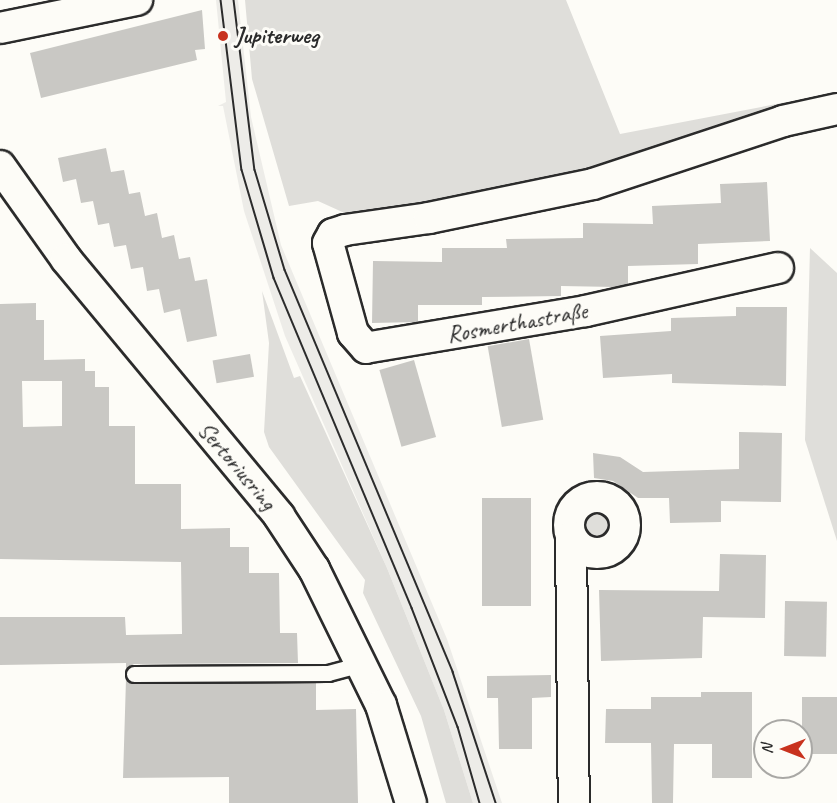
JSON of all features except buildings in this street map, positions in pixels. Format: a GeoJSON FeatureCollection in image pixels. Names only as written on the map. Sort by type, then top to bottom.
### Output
{"type":"FeatureCollection","features":[{"type":"Feature","properties":{"kind":"street"},"geometry":{"type":"LineString","coordinates":[[0,28],[137,0]]}},
{"type":"Feature","properties":{"kind":"street","name":"Rosmerthastraße"},"geometry":{"type":"LineString","coordinates":[[778,268],[585,311],[366,348],[353,333],[328,243],[333,234],[345,230],[440,216],[593,184],[783,121],[837,109]]}},
{"type":"Feature","properties":{"kind":"street","name":"Sertoriusring"},"geometry":{"type":"LineString","coordinates":[[0,166],[66,259],[279,516],[314,569],[381,705],[411,803]]}},
{"type":"Feature","properties":{"kind":"street"},"geometry":{"type":"LineString","coordinates":[[571,537],[574,803]]}},
{"type":"Feature","properties":{"kind":"lane"},"geometry":{"type":"LineString","coordinates":[[134,674],[328,672],[361,664]]}},
{"type":"Feature","properties":{"kind":"shaded area"},"geometry":{"type":"Polygon","coordinates":[[[216,0],[238,0],[251,117],[281,245],[447,639],[502,803],[473,803],[444,710],[387,568],[285,336],[244,211],[223,106],[218,106],[226,102],[216,0]]]}},
{"type":"Feature","properties":{"kind":"shaded area"},"geometry":{"type":"Polygon","coordinates":[[[245,0],[566,0],[620,134],[787,102],[775,117],[639,164],[360,220],[318,201],[289,206],[252,79],[245,0]]]}},
{"type":"Feature","properties":{"kind":"shaded area"},"geometry":{"type":"Polygon","coordinates":[[[810,248],[837,273],[837,541],[805,440],[810,248]]]}},
{"type":"Feature","properties":{"kind":"shaded area"},"geometry":{"type":"Polygon","coordinates":[[[262,291],[294,378],[300,376],[387,568],[444,710],[473,803],[446,803],[421,716],[363,593],[365,580],[269,447],[264,432],[269,343],[262,291]]]}},
{"type":"Feature","properties":{"kind":"shaded area"},"geometry":{"type":"Polygon","coordinates":[[[597,508],[609,513],[614,525],[609,537],[597,542],[585,537],[580,525],[585,513],[597,508]]]}},
{"type":"Feature","properties":{"kind":"tram line"},"geometry":{"type":"LineString","coordinates":[[221,0],[242,170],[274,278],[412,608],[458,727],[480,803]]}},
{"type":"Feature","properties":{"kind":"tram line"},"geometry":{"type":"LineString","coordinates":[[234,0],[255,170],[285,270],[453,672],[496,803]]}},
{"type":"Feature","properties":{"kind":"place","name":"Jupiterweg"},"geometry":{"type":"Point","coordinates":[223,36]}}]}
